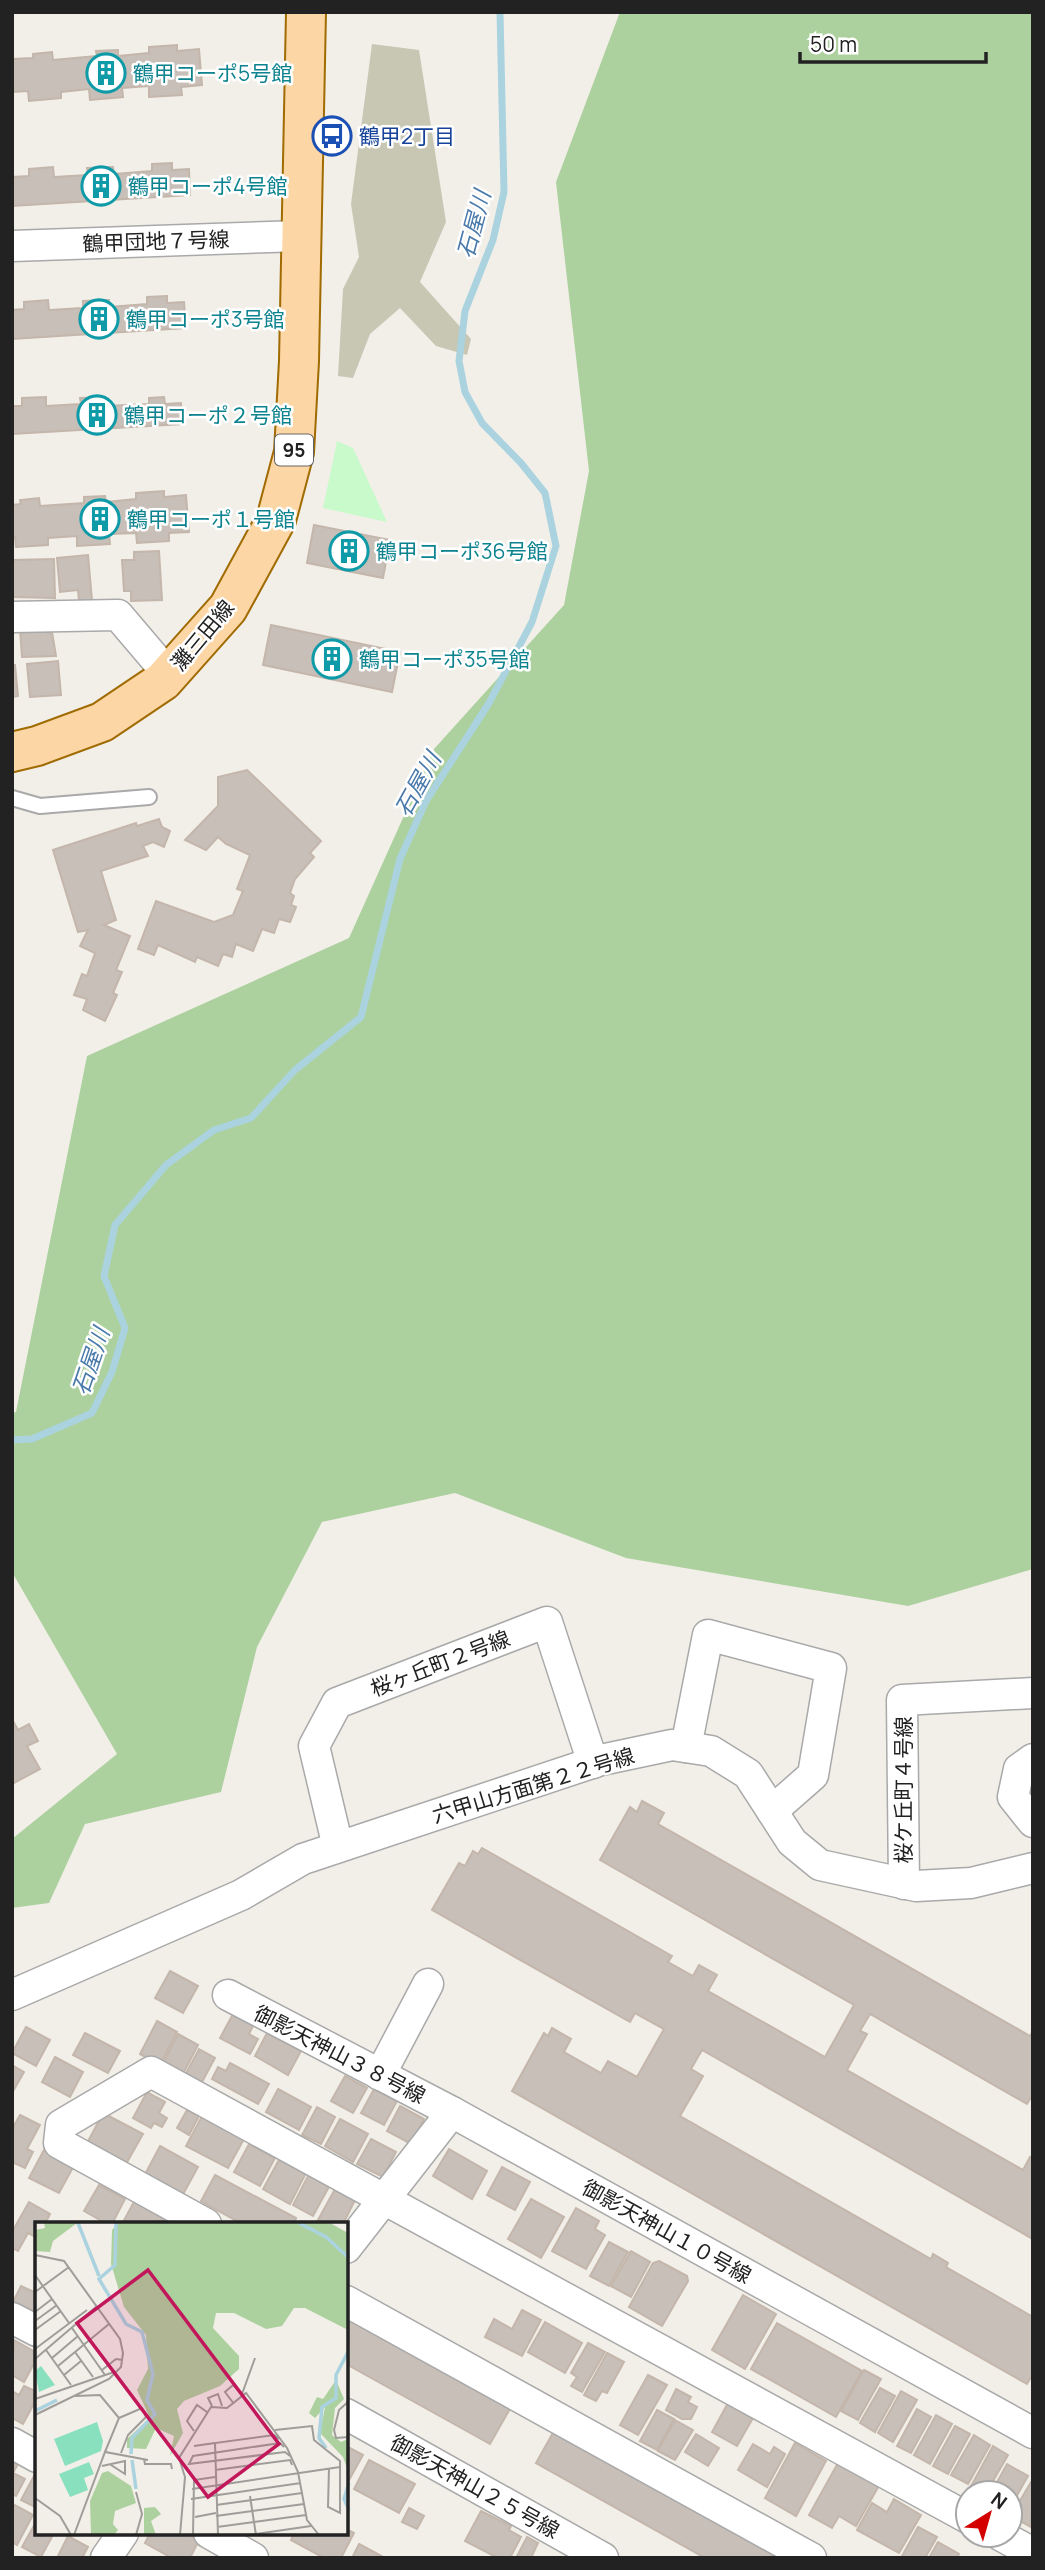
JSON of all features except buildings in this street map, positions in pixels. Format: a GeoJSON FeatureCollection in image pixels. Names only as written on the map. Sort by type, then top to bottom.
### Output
{"type":"FeatureCollection","features":[{"type":"Feature","properties":{"kind":"main road","name":"灘三田線"},"geometry":{"type":"LineString","coordinates":[[21,744],[102,722],[163,681],[228,608],[276,520],[294,452],[299,361],[306,12]]}},
{"type":"Feature","properties":{"kind":"street","name":"鶴甲団地７号線"},"geometry":{"type":"LineString","coordinates":[[12,246],[300,236]]}},
{"type":"Feature","properties":{"kind":"street"},"geometry":{"type":"LineString","coordinates":[[12,617],[118,615],[169,675]]}},
{"type":"Feature","properties":{"kind":"street","name":"桜ヶ丘町２号線"},"geometry":{"type":"LineString","coordinates":[[338,1847],[314,1746],[337,1703],[547,1622],[593,1763]]}},
{"type":"Feature","properties":{"kind":"street"},"geometry":{"type":"LineString","coordinates":[[686,1747],[708,1636],[831,1668],[813,1775],[772,1811]]}},
{"type":"Feature","properties":{"kind":"street","name":"桜ケ丘町４号線"},"geometry":{"type":"LineString","coordinates":[[904,1884],[902,1700],[1033,1693]]}},
{"type":"Feature","properties":{"kind":"street","name":"六甲山方面第２２号線"},"geometry":{"type":"LineString","coordinates":[[12,1995],[241,1895],[303,1859],[593,1763],[672,1745],[711,1751],[748,1774],[792,1842],[820,1865],[916,1886],[971,1883],[1031,1867]]}},
{"type":"Feature","properties":{"kind":"street"},"geometry":{"type":"LineString","coordinates":[[1033,1759],[1019,1769],[1013,1797],[1033,1822]]}},
{"type":"Feature","properties":{"kind":"street"},"geometry":{"type":"LineString","coordinates":[[380,2074],[428,1984]]}},
{"type":"Feature","properties":{"kind":"street","name":"御影天神山３８号線"},"geometry":{"type":"LineString","coordinates":[[228,1995],[452,2112]]}},
{"type":"Feature","properties":{"kind":"street"},"geometry":{"type":"LineString","coordinates":[[202,2222],[59,2143],[61,2125],[151,2072],[954,2510]]}},
{"type":"Feature","properties":{"kind":"street"},"geometry":{"type":"LineString","coordinates":[[348,2246],[452,2112]]}},
{"type":"Feature","properties":{"kind":"street","name":"御影天神山１０号線"},"geometry":{"type":"LineString","coordinates":[[452,2112],[1033,2433]]}},
{"type":"Feature","properties":{"kind":"street"},"geometry":{"type":"LineString","coordinates":[[348,2302],[811,2558]]}},
{"type":"Feature","properties":{"kind":"street"},"geometry":{"type":"LineString","coordinates":[[12,2318],[35,2331]]}},
{"type":"Feature","properties":{"kind":"street","name":"御影天神山２５号線"},"geometry":{"type":"LineString","coordinates":[[348,2415],[603,2558]]}},
{"type":"Feature","properties":{"kind":"street"},"geometry":{"type":"LineString","coordinates":[[12,2443],[35,2456]]}},
{"type":"Feature","properties":{"kind":"street"},"geometry":{"type":"LineString","coordinates":[[106,2558],[122,2535]]}},
{"type":"Feature","properties":{"kind":"street"},"geometry":{"type":"LineString","coordinates":[[213,2535],[253,2558]]}},
{"type":"Feature","properties":{"kind":"lane"},"geometry":{"type":"LineString","coordinates":[[12,798],[40,806],[149,797]]}},
{"type":"Feature","properties":{"kind":"shaded area"},"geometry":{"type":"Polygon","coordinates":[[[372,44],[419,50],[446,222],[420,282],[471,339],[467,355],[436,346],[400,308],[370,334],[353,378],[338,376],[343,289],[359,257],[351,204],[372,44]]]}},
{"type":"Feature","properties":{"kind":"green space"},"geometry":{"type":"Polygon","coordinates":[[[620,12],[1033,12],[1033,1569],[908,1606],[626,1558],[455,1493],[322,1522],[257,1647],[221,1792],[85,1824],[49,1903],[12,1908],[12,1839],[117,1754],[12,1572],[12,1413],[16,1412],[87,1056],[349,938],[434,749],[564,605],[589,471],[556,182],[620,12]]]}},
{"type":"Feature","properties":{"kind":"green space"},"geometry":{"type":"Polygon","coordinates":[[[337,441],[353,448],[387,522],[323,508],[337,441]]]}},
{"type":"Feature","properties":{"kind":"waterway","name":"石屋川"},"geometry":{"type":"LineString","coordinates":[[12,1440],[32,1439],[92,1413],[112,1372],[125,1328],[104,1276],[115,1225],[166,1165],[214,1130],[251,1118],[295,1070],[361,1017],[400,859],[426,801],[489,703],[532,622],[556,546],[545,493],[521,463],[482,423],[465,392],[459,361],[465,311],[493,240],[504,192],[500,12]]}},
{"type":"Feature","properties":{"kind":"place","name":"鶴甲コーポ5号館"},"geometry":{"type":"Point","coordinates":[106,73]}},
{"type":"Feature","properties":{"kind":"place","name":"鶴甲2丁目"},"geometry":{"type":"Point","coordinates":[332,136]}},
{"type":"Feature","properties":{"kind":"place","name":"鶴甲コーポ4号館"},"geometry":{"type":"Point","coordinates":[101,186]}},
{"type":"Feature","properties":{"kind":"place","name":"鶴甲コーポ3号館"},"geometry":{"type":"Point","coordinates":[99,319]}},
{"type":"Feature","properties":{"kind":"place","name":"鶴甲コーポ２号館"},"geometry":{"type":"Point","coordinates":[97,415]}},
{"type":"Feature","properties":{"kind":"place","name":"鶴甲コーポ１号館"},"geometry":{"type":"Point","coordinates":[100,519]}},
{"type":"Feature","properties":{"kind":"place","name":"鶴甲コーポ36号館"},"geometry":{"type":"Point","coordinates":[349,551]}},
{"type":"Feature","properties":{"kind":"place","name":"鶴甲コーポ35号館"},"geometry":{"type":"Point","coordinates":[332,659]}}]}
